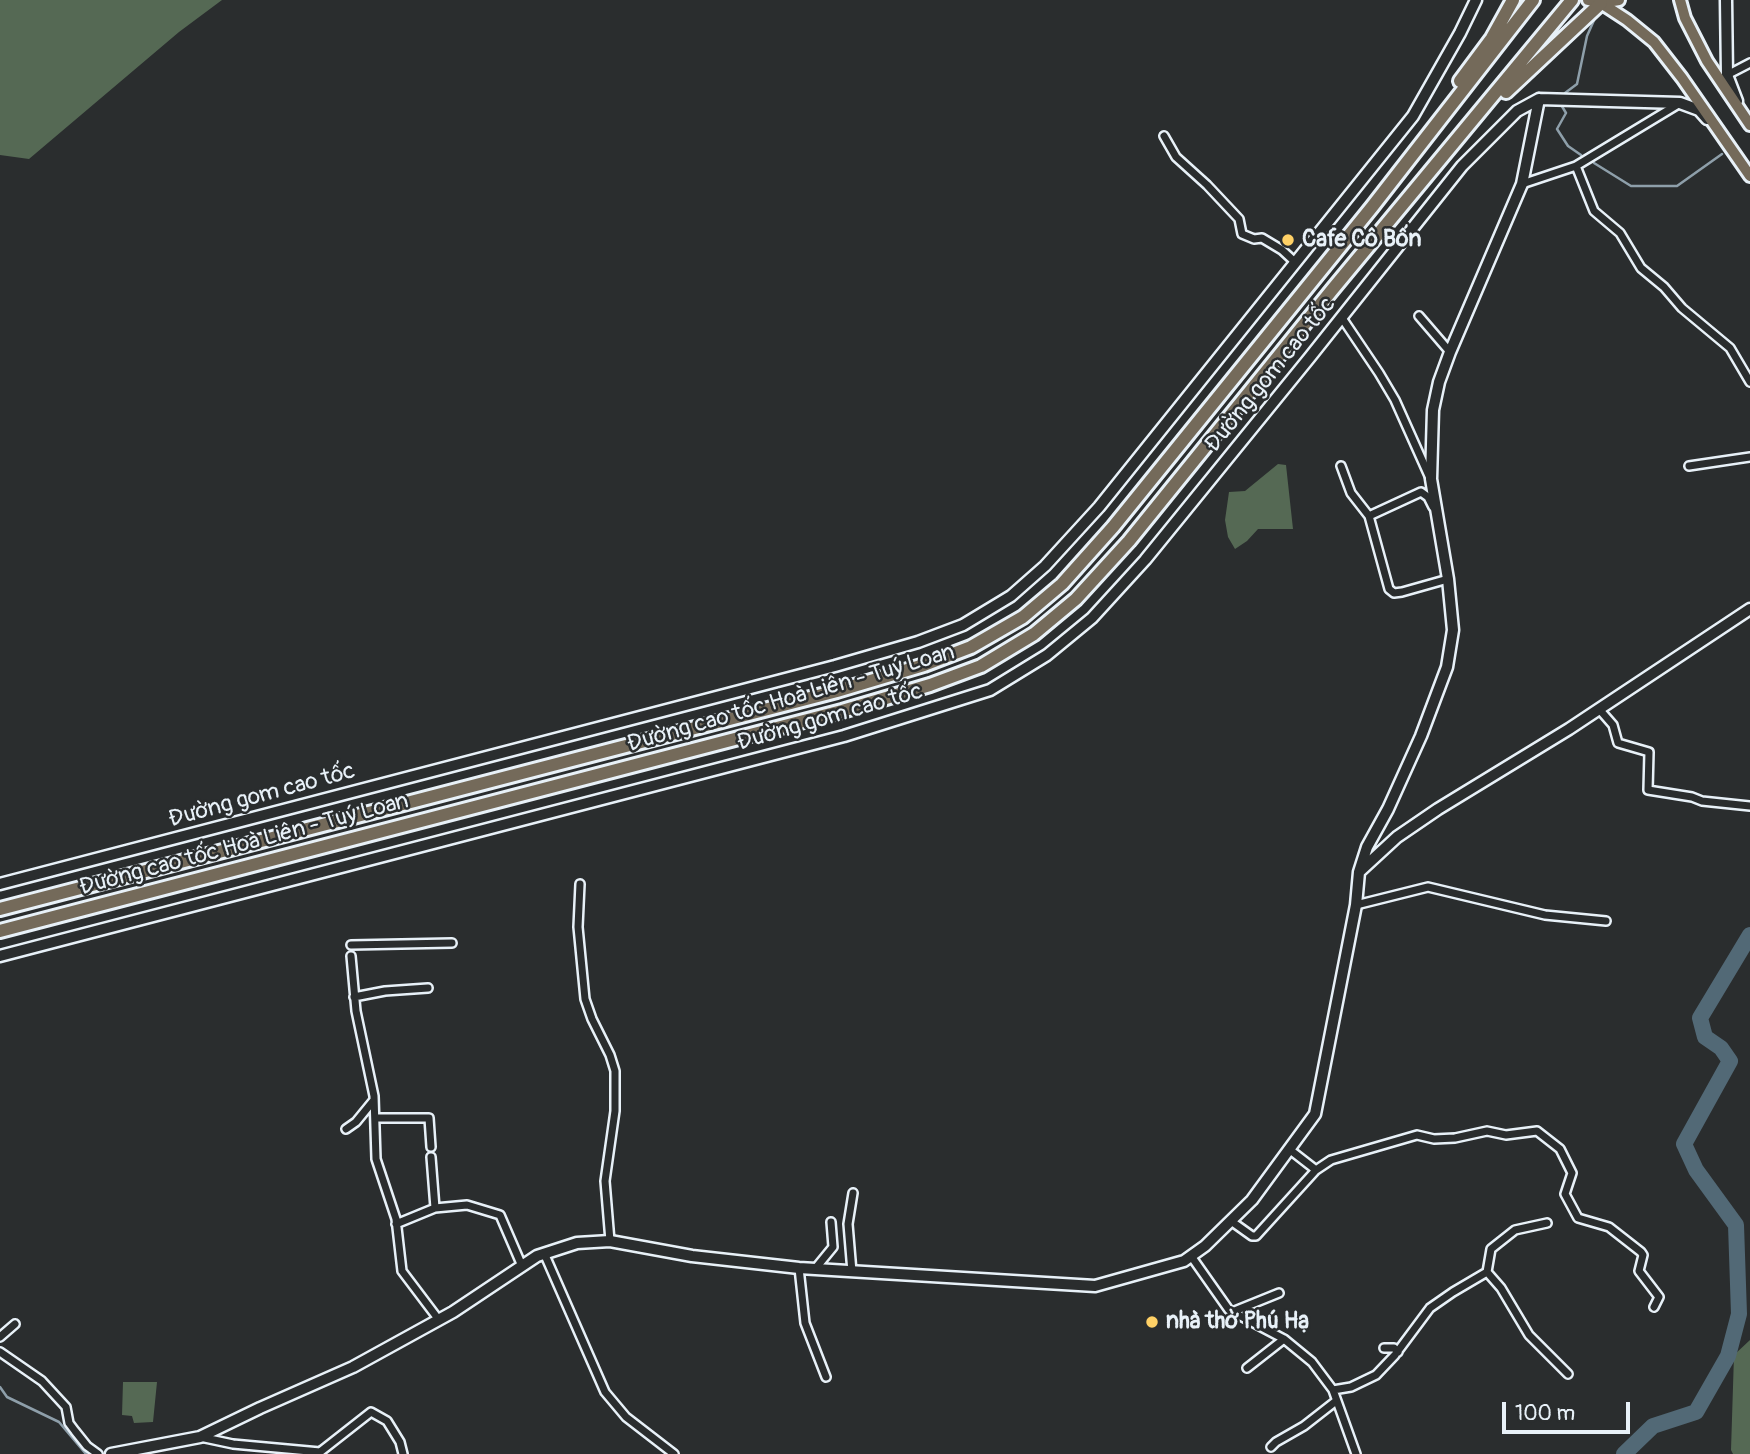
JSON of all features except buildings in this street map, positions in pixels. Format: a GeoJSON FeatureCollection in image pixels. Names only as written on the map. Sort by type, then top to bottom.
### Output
{"type":"FeatureCollection","features":[{"type":"Feature","properties":{"kind":"highway"},"geometry":{"type":"LineString","coordinates":[[1273,331],[1492,38],[1513,0]]}},
{"type":"Feature","properties":{"kind":"highway","name":"Đường cao tốc Hoà Liên - Tuý Loan"},"geometry":{"type":"LineString","coordinates":[[0,909],[837,691],[971,648],[1023,617],[1062,584],[1113,527],[1273,331],[1533,0]]}},
{"type":"Feature","properties":{"kind":"highway"},"geometry":{"type":"LineString","coordinates":[[1332,290],[1517,80],[1594,1]]}},
{"type":"Feature","properties":{"kind":"highway","name":"Đường cao tốc Hoà Liên - Tuý Loan"},"geometry":{"type":"LineString","coordinates":[[0,931],[842,711],[930,685],[981,666],[1034,634],[1076,599],[1129,541],[1569,4]]}},
{"type":"Feature","properties":{"kind":"main road","name":"Đường gom cao tốc"},"geometry":{"type":"LineString","coordinates":[[0,884],[835,666],[918,642],[963,625],[1011,596],[1045,566],[1099,507],[1413,116],[1476,0]]}},
{"type":"Feature","properties":{"kind":"main road"},"geometry":{"type":"LineString","coordinates":[[1594,1],[1619,0]]}},
{"type":"Feature","properties":{"kind":"main road"},"geometry":{"type":"LineString","coordinates":[[1680,0],[1685,18],[1707,61],[1750,124]]}},
{"type":"Feature","properties":{"kind":"main road"},"geometry":{"type":"LineString","coordinates":[[1726,0],[1727,75],[1741,111]]}},
{"type":"Feature","properties":{"kind":"main road"},"geometry":{"type":"LineString","coordinates":[[1594,1],[1628,20],[1654,42],[1750,176]]}},
{"type":"Feature","properties":{"kind":"main road","name":"Đường gom cao tốc"},"geometry":{"type":"LineString","coordinates":[[0,956],[844,736],[990,690],[1047,655],[1092,618],[1145,560],[1462,166],[1517,111],[1539,99]]}},
{"type":"Feature","properties":{"kind":"main road"},"geometry":{"type":"LineString","coordinates":[[111,1454],[200,1437],[354,1367],[439,1320],[522,1266],[544,1254],[577,1243],[610,1241],[692,1256],[799,1268],[1095,1286],[1149,1273],[1192,1256],[1252,1199],[1315,1114],[1356,905],[1359,872],[1367,847],[1388,809],[1421,736],[1447,667],[1453,631],[1448,579],[1431,479],[1433,410],[1439,382],[1522,184],[1539,99],[1680,103],[1699,110],[1715,127]]}},
{"type":"Feature","properties":{"kind":"main road"},"geometry":{"type":"LineString","coordinates":[[1359,872],[1397,837],[1750,609]]}},
{"type":"Feature","properties":{"kind":"main road"},"geometry":{"type":"LineString","coordinates":[[1379,824],[1381,837],[1397,837]]}},
{"type":"Feature","properties":{"kind":"street"},"geometry":{"type":"LineString","coordinates":[[1727,75],[1750,63]]}},
{"type":"Feature","properties":{"kind":"street"},"geometry":{"type":"LineString","coordinates":[[1522,184],[1576,166],[1680,103]]}},
{"type":"Feature","properties":{"kind":"street"},"geometry":{"type":"LineString","coordinates":[[1164,136],[1176,157],[1239,219],[1242,234],[1254,239],[1262,238],[1282,250],[1296,263]]}},
{"type":"Feature","properties":{"kind":"street"},"geometry":{"type":"LineString","coordinates":[[1576,166],[1594,211],[1620,233],[1641,268],[1664,287],[1682,308],[1730,348],[1750,382]]}},
{"type":"Feature","properties":{"kind":"street"},"geometry":{"type":"LineString","coordinates":[[1419,316],[1450,352]]}},
{"type":"Feature","properties":{"kind":"street"},"geometry":{"type":"LineString","coordinates":[[1342,318],[1395,400],[1431,479]]}},
{"type":"Feature","properties":{"kind":"street"},"geometry":{"type":"LineString","coordinates":[[1689,466],[1750,457]]}},
{"type":"Feature","properties":{"kind":"street"},"geometry":{"type":"LineString","coordinates":[[1340,466],[1351,494],[1368,516],[1389,589],[1394,593],[1448,579]]}},
{"type":"Feature","properties":{"kind":"street"},"geometry":{"type":"LineString","coordinates":[[1368,516],[1421,492],[1428,497],[1437,513]]}},
{"type":"Feature","properties":{"kind":"street"},"geometry":{"type":"LineString","coordinates":[[1599,709],[1613,725],[1618,743],[1649,752],[1648,790],[1702,801],[1750,806]]}},
{"type":"Feature","properties":{"kind":"street"},"geometry":{"type":"LineString","coordinates":[[580,884],[578,927],[586,999],[615,1072],[615,1111],[605,1181],[610,1241]]}},
{"type":"Feature","properties":{"kind":"street"},"geometry":{"type":"LineString","coordinates":[[1356,905],[1428,887],[1545,915],[1606,921]]}},
{"type":"Feature","properties":{"kind":"street"},"geometry":{"type":"LineString","coordinates":[[351,946],[452,943]]}},
{"type":"Feature","properties":{"kind":"street"},"geometry":{"type":"LineString","coordinates":[[351,956],[360,1039],[374,1100],[376,1159],[385,1181],[396,1224],[402,1271],[439,1320]]}},
{"type":"Feature","properties":{"kind":"street"},"geometry":{"type":"LineString","coordinates":[[354,997],[385,991],[428,988]]}},
{"type":"Feature","properties":{"kind":"street"},"geometry":{"type":"LineString","coordinates":[[346,1129],[356,1122],[374,1100]]}},
{"type":"Feature","properties":{"kind":"street"},"geometry":{"type":"LineString","coordinates":[[375,1118],[429,1118],[430,1147]]}},
{"type":"Feature","properties":{"kind":"street"},"geometry":{"type":"LineString","coordinates":[[1231,1221],[1252,1237],[1256,1236],[1316,1170],[1331,1160],[1417,1135],[1434,1139],[1455,1138],[1487,1131],[1506,1135],[1537,1131],[1560,1149],[1572,1173],[1565,1194],[1578,1218],[1609,1227],[1643,1255],[1639,1271],[1659,1297],[1654,1307]]}},
{"type":"Feature","properties":{"kind":"street"},"geometry":{"type":"LineString","coordinates":[[1289,1149],[1316,1170]]}},
{"type":"Feature","properties":{"kind":"street"},"geometry":{"type":"LineString","coordinates":[[431,1157],[435,1209]]}},
{"type":"Feature","properties":{"kind":"street"},"geometry":{"type":"LineString","coordinates":[[852,1272],[848,1224],[853,1193]]}},
{"type":"Feature","properties":{"kind":"street"},"geometry":{"type":"LineString","coordinates":[[396,1224],[435,1209],[467,1205],[500,1215],[522,1266]]}},
{"type":"Feature","properties":{"kind":"street"},"geometry":{"type":"LineString","coordinates":[[815,1269],[833,1247],[831,1222]]}},
{"type":"Feature","properties":{"kind":"street"},"geometry":{"type":"LineString","coordinates":[[1487,1272],[1491,1249],[1515,1230],[1547,1223]]}},
{"type":"Feature","properties":{"kind":"street"},"geometry":{"type":"LineString","coordinates":[[544,1254],[605,1392],[626,1417],[674,1454]]}},
{"type":"Feature","properties":{"kind":"street"},"geometry":{"type":"LineString","coordinates":[[1192,1256],[1215,1292],[1232,1312],[1284,1339],[1312,1362],[1333,1390],[1356,1454]]}},
{"type":"Feature","properties":{"kind":"street"},"geometry":{"type":"LineString","coordinates":[[799,1268],[805,1323],[826,1377]]}},
{"type":"Feature","properties":{"kind":"street"},"geometry":{"type":"LineString","coordinates":[[1333,1390],[1364,1382],[1386,1366],[1430,1308],[1487,1272]]}},
{"type":"Feature","properties":{"kind":"street"},"geometry":{"type":"LineString","coordinates":[[1487,1272],[1501,1288],[1529,1335],[1568,1374]]}},
{"type":"Feature","properties":{"kind":"street"},"geometry":{"type":"LineString","coordinates":[[1232,1312],[1279,1293]]}},
{"type":"Feature","properties":{"kind":"street"},"geometry":{"type":"LineString","coordinates":[[0,1337],[15,1324]]}},
{"type":"Feature","properties":{"kind":"street"},"geometry":{"type":"LineString","coordinates":[[1247,1368],[1284,1339]]}},
{"type":"Feature","properties":{"kind":"street"},"geometry":{"type":"LineString","coordinates":[[1384,1348],[1394,1348],[1398,1352]]}},
{"type":"Feature","properties":{"kind":"street"},"geometry":{"type":"LineString","coordinates":[[0,1352],[42,1381],[66,1407],[69,1423],[75,1431],[98,1454]]}},
{"type":"Feature","properties":{"kind":"street"},"geometry":{"type":"LineString","coordinates":[[1271,1447],[1336,1401]]}},
{"type":"Feature","properties":{"kind":"street"},"geometry":{"type":"LineString","coordinates":[[200,1437],[233,1444],[320,1452],[371,1412],[387,1421],[400,1442],[403,1454]]}},
{"type":"Feature","properties":{"kind":"green space"},"geometry":{"type":"Polygon","coordinates":[[[0,0],[222,0],[179,32],[29,159],[0,155],[0,0]]]}},
{"type":"Feature","properties":{"kind":"green space"},"geometry":{"type":"Polygon","coordinates":[[[1278,464],[1286,465],[1293,529],[1258,529],[1235,549],[1228,537],[1225,520],[1229,492],[1245,491],[1278,464]]]}},
{"type":"Feature","properties":{"kind":"green space"},"geometry":{"type":"Polygon","coordinates":[[[1750,1340],[1750,1454],[1733,1454],[1734,1355],[1750,1340]]]}},
{"type":"Feature","properties":{"kind":"green space"},"geometry":{"type":"Polygon","coordinates":[[[123,1382],[157,1382],[153,1422],[134,1423],[132,1416],[122,1415],[123,1382]]]}},
{"type":"Feature","properties":{"kind":"waterway"},"geometry":{"type":"LineString","coordinates":[[1565,93],[1577,84],[1587,36],[1595,18]]}},
{"type":"Feature","properties":{"kind":"waterway"},"geometry":{"type":"LineString","coordinates":[[1560,103],[1566,113],[1557,129],[1568,146],[1581,155]]}},
{"type":"Feature","properties":{"kind":"waterway"},"geometry":{"type":"LineString","coordinates":[[1594,163],[1631,186],[1677,186],[1722,154]]}},
{"type":"Feature","properties":{"kind":"waterway"},"geometry":{"type":"LineString","coordinates":[[1624,1454],[1653,1426],[1696,1412],[1728,1356],[1739,1314],[1736,1225],[1696,1170],[1684,1144],[1730,1061],[1721,1048],[1705,1037],[1700,1018],[1750,935]]}},
{"type":"Feature","properties":{"kind":"waterway"},"geometry":{"type":"LineString","coordinates":[[0,1387],[7,1397],[59,1422],[86,1454]]}},
{"type":"Feature","properties":{"kind":"place","name":"Cafe Cô Bốn"},"geometry":{"type":"Point","coordinates":[1288,240]}},
{"type":"Feature","properties":{"kind":"place","name":"nhà thờ Phú Hạ"},"geometry":{"type":"Point","coordinates":[1152,1322]}}]}
